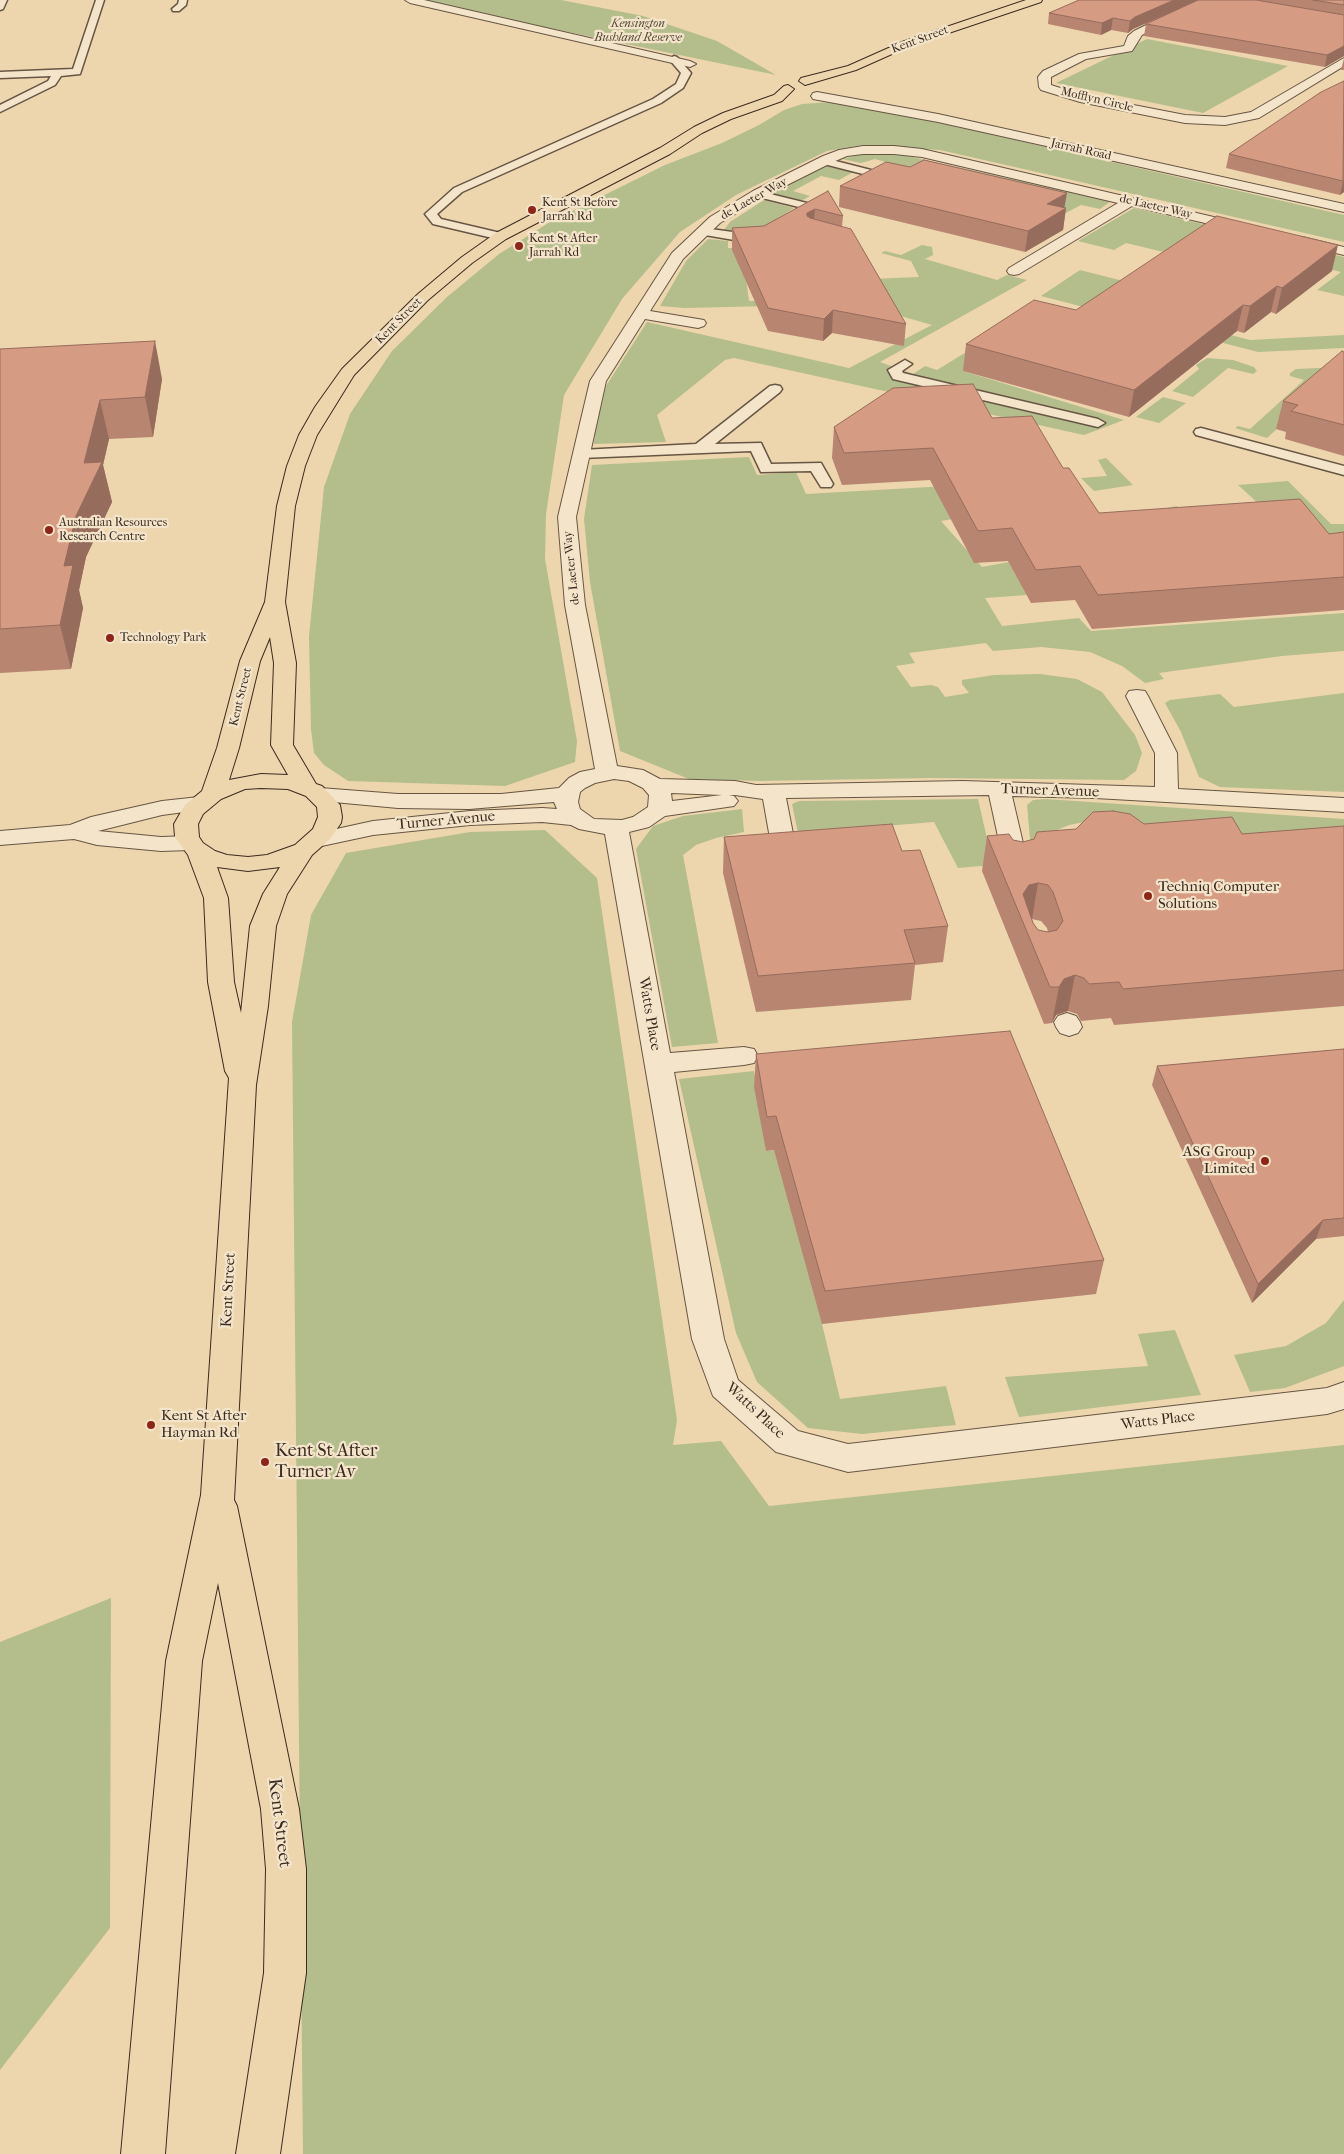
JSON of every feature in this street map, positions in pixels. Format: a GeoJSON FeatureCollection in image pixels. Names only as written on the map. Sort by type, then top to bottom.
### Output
{"type":"FeatureCollection","features":[{"type":"Feature","properties":{"kind":"main road","name":"Kent Street"},"geometry":{"type":"LineString","coordinates":[[206,799],[228,748],[250,661],[275,602],[288,498],[296,466],[308,435],[324,407],[348,372],[423,297],[467,260],[501,236],[665,151],[698,130],[727,116],[778,98],[793,83],[852,68],[906,44],[1037,0]]}},
{"type":"Feature","properties":{"kind":"main road","name":"Kent Street"},"geometry":{"type":"LineString","coordinates":[[807,98],[833,93],[838,86],[849,78],[923,47],[1052,0]]}},
{"type":"Feature","properties":{"kind":"main road"},"geometry":{"type":"LineString","coordinates":[[805,81],[838,86]]}},
{"type":"Feature","properties":{"kind":"main road"},"geometry":{"type":"LineString","coordinates":[[788,90],[807,98]]}},
{"type":"Feature","properties":{"kind":"main road"},"geometry":{"type":"LineString","coordinates":[[736,127],[771,108],[807,98]]}},
{"type":"Feature","properties":{"kind":"main road","name":"Kent Street"},"geometry":{"type":"LineString","coordinates":[[665,151],[708,141]]}},
{"type":"Feature","properties":{"kind":"main road","name":"Kent Street"},"geometry":{"type":"LineString","coordinates":[[275,602],[285,663],[282,745],[314,792]]}},
{"type":"Feature","properties":{"kind":"main road"},"geometry":{"type":"LineString","coordinates":[[261,781],[291,782],[314,792],[328,805],[330,817],[326,828],[310,845],[272,862],[248,864],[215,860],[194,847],[186,830],[186,824],[193,810],[206,799],[241,784],[261,781]]}},
{"type":"Feature","properties":{"kind":"main road","name":"Kent Street"},"geometry":{"type":"LineString","coordinates":[[143,2154],[184,1661],[218,1495],[242,1085],[256,1006],[263,926],[275,894],[310,845]]}},
{"type":"Feature","properties":{"kind":"main road","name":"Kent Street"},"geometry":{"type":"LineString","coordinates":[[194,847],[216,898],[220,982],[242,1085]]}},
{"type":"Feature","properties":{"kind":"main road","name":"Kent Street"},"geometry":{"type":"LineString","coordinates":[[218,1495],[280,1808],[286,1869],[285,1973],[258,2154]]}},
{"type":"Feature","properties":{"kind":"street"},"geometry":{"type":"LineString","coordinates":[[410,0],[690,64]]}},
{"type":"Feature","properties":{"kind":"street","name":"Mofflyn Circle"},"geometry":{"type":"LineString","coordinates":[[1193,6],[1138,33],[1134,36],[1128,49],[1083,56],[1047,74],[1044,77],[1045,87],[1080,98],[1185,119],[1226,121],[1254,115],[1344,61]]}},
{"type":"Feature","properties":{"kind":"street","name":"Jarrah Road"},"geometry":{"type":"LineString","coordinates":[[838,86],[877,100],[1344,203]]}},
{"type":"Feature","properties":{"kind":"street","name":"Jarrah Road"},"geometry":{"type":"LineString","coordinates":[[807,98],[938,118],[1344,208]]}},
{"type":"Feature","properties":{"kind":"street","name":"de Laeter Way"},"geometry":{"type":"LineString","coordinates":[[607,773],[575,606],[567,517],[598,381],[677,256],[715,220],[758,194],[844,153],[863,150],[894,150],[922,153],[1266,233]]}},
{"type":"Feature","properties":{"kind":"street"},"geometry":{"type":"LineString","coordinates":[[1014,271],[1131,201]]}},
{"type":"Feature","properties":{"kind":"street"},"geometry":{"type":"LineString","coordinates":[[1285,237],[1344,251]]}},
{"type":"Feature","properties":{"kind":"street"},"geometry":{"type":"LineString","coordinates":[[641,314],[698,322]]}},
{"type":"Feature","properties":{"kind":"street"},"geometry":{"type":"LineString","coordinates":[[1137,696],[1166,753],[1167,796]]}},
{"type":"Feature","properties":{"kind":"street"},"geometry":{"type":"LineString","coordinates":[[607,773],[635,775],[647,780],[655,786],[661,798],[658,810],[641,822],[616,828],[594,826],[576,818],[567,807],[567,794],[573,786],[582,780],[607,773]]}},
{"type":"Feature","properties":{"kind":"street","name":"Turner Avenue"},"geometry":{"type":"LineString","coordinates":[[655,786],[734,788],[764,792],[999,789],[1095,791],[1344,804]]}},
{"type":"Feature","properties":{"kind":"street"},"geometry":{"type":"LineString","coordinates":[[999,789],[1018,869]]}},
{"type":"Feature","properties":{"kind":"street","name":"Turner Avenue"},"geometry":{"type":"LineString","coordinates":[[314,792],[398,801],[462,802],[501,801],[567,794]]}},
{"type":"Feature","properties":{"kind":"street"},"geometry":{"type":"LineString","coordinates":[[764,792],[783,844]]}},
{"type":"Feature","properties":{"kind":"street","name":"Turner Avenue"},"geometry":{"type":"LineString","coordinates":[[658,810],[738,800],[764,792]]}},
{"type":"Feature","properties":{"kind":"street"},"geometry":{"type":"LineString","coordinates":[[0,838],[74,832],[99,822],[206,799]]}},
{"type":"Feature","properties":{"kind":"street","name":"Turner Avenue"},"geometry":{"type":"LineString","coordinates":[[310,845],[373,828],[470,818],[542,815],[576,818]]}},
{"type":"Feature","properties":{"kind":"street","name":"Watts Place"},"geometry":{"type":"LineString","coordinates":[[616,828],[708,1339],[724,1387],[788,1442],[848,1458],[1327,1401],[1344,1395]]}},
{"type":"Feature","properties":{"kind":"street"},"geometry":{"type":"LineString","coordinates":[[74,832],[97,838],[194,847]]}},
{"type":"Feature","properties":{"kind":"street"},"geometry":{"type":"LineString","coordinates":[[658,1064],[744,1056]]}},
{"type":"Feature","properties":{"kind":"lane"},"geometry":{"type":"LineString","coordinates":[[0,7],[3,0]]}},
{"type":"Feature","properties":{"kind":"lane"},"geometry":{"type":"LineString","coordinates":[[0,75],[77,72],[100,0]]}},
{"type":"Feature","properties":{"kind":"lane"},"geometry":{"type":"LineString","coordinates":[[176,10],[182,6],[183,0]]}},
{"type":"Feature","properties":{"kind":"lane"},"geometry":{"type":"LineString","coordinates":[[501,236],[437,222],[431,214],[458,190],[657,101],[680,86],[686,73],[674,59]]}},
{"type":"Feature","properties":{"kind":"lane"},"geometry":{"type":"LineString","coordinates":[[0,109],[52,83],[58,73]]}},
{"type":"Feature","properties":{"kind":"lane"},"geometry":{"type":"LineString","coordinates":[[824,161],[867,172]]}},
{"type":"Feature","properties":{"kind":"lane"},"geometry":{"type":"LineString","coordinates":[[758,194],[806,206]]}},
{"type":"Feature","properties":{"kind":"lane"},"geometry":{"type":"LineString","coordinates":[[703,232],[740,237]]}},
{"type":"Feature","properties":{"kind":"lane"},"geometry":{"type":"LineString","coordinates":[[905,364],[895,370],[898,376],[1097,422],[1110,414]]}},
{"type":"Feature","properties":{"kind":"lane"},"geometry":{"type":"LineString","coordinates":[[951,388],[965,380]]}},
{"type":"Feature","properties":{"kind":"lane"},"geometry":{"type":"LineString","coordinates":[[700,449],[775,389]]}},
{"type":"Feature","properties":{"kind":"lane"},"geometry":{"type":"LineString","coordinates":[[1201,432],[1344,471]]}},
{"type":"Feature","properties":{"kind":"lane"},"geometry":{"type":"LineString","coordinates":[[581,454],[756,446],[766,469],[816,466],[826,484]]}},
{"type":"Feature","properties":{"kind":"green space","name":"Kensington Bushland Reserve"},"geometry":{"type":"Polygon","coordinates":[[[414,0],[561,0],[643,16],[717,41],[776,75],[414,0]]]}},
{"type":"Feature","properties":{"kind":"green space"},"geometry":{"type":"Polygon","coordinates":[[[1147,39],[1288,66],[1203,113],[1056,83],[1147,39]]]}},
{"type":"Feature","properties":{"kind":"green space"},"geometry":{"type":"Polygon","coordinates":[[[845,101],[1344,215],[1344,242],[940,150],[863,145],[827,151],[736,195],[680,232],[622,299],[564,395],[546,514],[545,559],[577,741],[575,762],[505,786],[348,781],[324,765],[314,753],[311,729],[309,636],[324,487],[350,414],[392,351],[447,297],[499,254],[550,222],[665,165],[722,143],[784,110],[802,104],[845,101]]]}},
{"type":"Feature","properties":{"kind":"green space"},"geometry":{"type":"Polygon","coordinates":[[[894,153],[1111,201],[1100,209],[1081,205],[1064,214],[875,159],[861,163],[842,159],[862,154],[894,153]]]}},
{"type":"Feature","properties":{"kind":"green space"},"geometry":{"type":"Polygon","coordinates":[[[825,166],[853,172],[839,180],[821,176],[793,191],[810,196],[801,201],[772,194],[825,166]]]}},
{"type":"Feature","properties":{"kind":"green space"},"geometry":{"type":"Polygon","coordinates":[[[764,200],[794,208],[775,220],[773,228],[750,227],[741,232],[724,230],[730,222],[764,200]]]}},
{"type":"Feature","properties":{"kind":"green space"},"geometry":{"type":"Polygon","coordinates":[[[1134,208],[1344,257],[1344,296],[1317,290],[1341,272],[1283,258],[1176,255],[1126,243],[1114,250],[1078,241],[1134,208]]]}},
{"type":"Feature","properties":{"kind":"green space"},"geometry":{"type":"Polygon","coordinates":[[[708,239],[728,241],[728,248],[742,248],[749,301],[789,301],[870,279],[919,277],[911,261],[881,253],[885,251],[901,255],[922,245],[932,247],[933,255],[925,259],[997,280],[1007,275],[1027,280],[880,362],[913,374],[925,366],[937,370],[1017,321],[1036,326],[963,371],[1124,420],[1084,435],[734,358],[725,360],[657,415],[666,442],[594,444],[595,431],[606,386],[647,322],[849,368],[932,325],[859,304],[684,308],[660,306],[686,261],[708,239]]]}},
{"type":"Feature","properties":{"kind":"green space"},"geometry":{"type":"Polygon","coordinates":[[[1080,270],[1131,283],[1103,302],[1250,340],[1344,335],[1344,348],[1258,352],[1041,296],[1080,270]]]}},
{"type":"Feature","properties":{"kind":"green space"},"geometry":{"type":"Polygon","coordinates":[[[1207,358],[1233,360],[1254,367],[1257,371],[1253,374],[1228,368],[1193,397],[1172,391],[1199,369],[1196,365],[1207,358]]]}},
{"type":"Feature","properties":{"kind":"green space"},"geometry":{"type":"Polygon","coordinates":[[[1344,367],[1267,438],[1235,428],[1238,426],[1250,429],[1304,380],[1290,376],[1290,373],[1296,369],[1344,367]]]}},
{"type":"Feature","properties":{"kind":"green space"},"geometry":{"type":"Polygon","coordinates":[[[1163,397],[1186,403],[1159,423],[1136,417],[1163,397]]]}},
{"type":"Feature","properties":{"kind":"green space"},"geometry":{"type":"Polygon","coordinates":[[[749,457],[757,475],[796,472],[806,494],[947,486],[976,515],[941,521],[982,567],[1009,562],[1027,595],[985,598],[1002,626],[1079,618],[1091,631],[1344,613],[1344,651],[1282,656],[1159,673],[1164,679],[1145,683],[1122,666],[1090,652],[1041,647],[993,651],[986,643],[909,653],[915,663],[896,666],[911,687],[931,685],[938,687],[945,697],[969,693],[962,684],[962,680],[994,675],[1040,674],[1077,679],[1102,692],[1135,735],[1142,753],[1136,771],[1124,780],[932,778],[760,781],[689,779],[620,751],[590,582],[584,519],[592,465],[749,457]]]}},
{"type":"Feature","properties":{"kind":"green space"},"geometry":{"type":"Polygon","coordinates":[[[1106,458],[1133,485],[1094,491],[1081,478],[1107,476],[1098,460],[1106,458]]]}},
{"type":"Feature","properties":{"kind":"green space"},"geometry":{"type":"Polygon","coordinates":[[[1288,481],[1331,524],[1344,524],[1344,565],[1118,517],[1177,506],[1186,517],[1260,505],[1238,485],[1288,481]]]}},
{"type":"Feature","properties":{"kind":"green space"},"geometry":{"type":"Polygon","coordinates":[[[1344,693],[1344,792],[1220,787],[1199,777],[1181,732],[1165,703],[1170,700],[1220,694],[1234,707],[1344,693]]]}},
{"type":"Feature","properties":{"kind":"green space"},"geometry":{"type":"Polygon","coordinates":[[[978,799],[993,865],[958,868],[934,822],[798,833],[792,804],[799,801],[978,799]]]}},
{"type":"Feature","properties":{"kind":"green space"},"geometry":{"type":"Polygon","coordinates":[[[1045,799],[1344,819],[1344,865],[1148,823],[1143,829],[1094,820],[1069,825],[1052,832],[1031,851],[1027,805],[1033,800],[1045,799]]]}},
{"type":"Feature","properties":{"kind":"green space"},"geometry":{"type":"Polygon","coordinates":[[[742,809],[744,832],[716,838],[696,845],[683,855],[718,1043],[672,1047],[636,849],[653,826],[683,816],[742,809]]]}},
{"type":"Feature","properties":{"kind":"green space"},"geometry":{"type":"Polygon","coordinates":[[[545,830],[597,878],[677,1420],[673,1445],[721,1441],[769,1506],[1344,1445],[1344,2154],[303,2154],[292,1022],[311,915],[346,853],[470,832],[545,830]]]}},
{"type":"Feature","properties":{"kind":"green space"},"geometry":{"type":"Polygon","coordinates":[[[754,1071],[766,1151],[1029,1126],[822,1324],[840,1399],[946,1386],[956,1425],[862,1434],[808,1428],[757,1382],[736,1333],[679,1079],[754,1071]]]}},
{"type":"Feature","properties":{"kind":"green space"},"geometry":{"type":"Polygon","coordinates":[[[1344,1300],[1344,1366],[1285,1388],[1250,1392],[1234,1355],[1286,1346],[1326,1323],[1344,1300]]]}},
{"type":"Feature","properties":{"kind":"green space"},"geometry":{"type":"Polygon","coordinates":[[[1175,1330],[1201,1395],[1019,1417],[1005,1377],[1148,1366],[1138,1334],[1175,1330]]]}},
{"type":"Feature","properties":{"kind":"green space"},"geometry":{"type":"Polygon","coordinates":[[[111,1598],[110,1928],[0,2070],[0,1642],[111,1598]]]}},
{"type":"Feature","properties":{"kind":"building"},"geometry":{"type":"Polygon","coordinates":[[[1079,0],[1174,0],[1130,21],[1113,18],[1102,23],[1049,13],[1079,0]]]}},
{"type":"Feature","properties":{"kind":"building"},"geometry":{"type":"Polygon","coordinates":[[[1198,0],[1256,0],[1344,15],[1344,46],[1327,55],[1146,24],[1198,0]]]}},
{"type":"Feature","properties":{"kind":"building"},"geometry":{"type":"Polygon","coordinates":[[[1313,0],[1344,0],[1344,5],[1313,0]]]}},
{"type":"Feature","properties":{"kind":"building"},"geometry":{"type":"Polygon","coordinates":[[[1344,81],[1343,181],[1229,154],[1321,92],[1344,81]]]}},
{"type":"Feature","properties":{"kind":"building"},"geometry":{"type":"Polygon","coordinates":[[[924,160],[1067,193],[1047,204],[1066,208],[1028,231],[840,186],[886,162],[910,167],[924,160]]]}},
{"type":"Feature","properties":{"kind":"building"},"geometry":{"type":"Polygon","coordinates":[[[828,191],[843,216],[815,209],[807,213],[807,216],[851,229],[906,324],[833,310],[824,319],[768,308],[732,228],[764,226],[828,191]]]}},
{"type":"Feature","properties":{"kind":"building"},"geometry":{"type":"Polygon","coordinates":[[[1217,216],[1338,245],[1282,288],[1277,286],[1250,306],[1243,305],[1134,390],[966,344],[1034,300],[1076,310],[1217,216]]]}},
{"type":"Feature","properties":{"kind":"building","name":"Australian Resources Research Centre"},"geometry":{"type":"Polygon","coordinates":[[[155,341],[145,397],[100,400],[84,463],[102,462],[76,516],[64,566],[73,565],[60,625],[0,629],[0,349],[155,341]]]}},
{"type":"Feature","properties":{"kind":"building"},"geometry":{"type":"Polygon","coordinates":[[[1342,351],[1344,352],[1344,425],[1291,411],[1298,405],[1283,401],[1342,351]]]}},
{"type":"Feature","properties":{"kind":"building"},"geometry":{"type":"Polygon","coordinates":[[[973,384],[992,418],[1032,416],[1063,468],[1069,468],[1099,513],[1300,499],[1329,534],[1344,532],[1344,577],[1098,595],[1080,566],[1036,570],[1012,528],[978,531],[933,448],[844,453],[834,427],[893,388],[973,384]]]}},
{"type":"Feature","properties":{"kind":"building"},"geometry":{"type":"Polygon","coordinates":[[[1113,811],[1130,814],[1144,824],[1232,817],[1242,834],[1344,826],[1344,970],[1123,989],[1119,982],[1089,984],[1084,978],[1075,975],[1064,979],[1059,987],[1050,987],[987,836],[1009,834],[1013,840],[1023,842],[1034,839],[1037,832],[1076,829],[1093,812],[1113,811]],[[1038,883],[1029,885],[1023,894],[1033,923],[1038,930],[1048,932],[1057,930],[1063,921],[1053,892],[1048,885],[1038,883]]]}},
{"type":"Feature","properties":{"kind":"building"},"geometry":{"type":"Polygon","coordinates":[[[892,824],[902,851],[920,850],[948,926],[904,930],[915,963],[758,976],[724,837],[892,824]]]}},
{"type":"Feature","properties":{"kind":"building"},"geometry":{"type":"Polygon","coordinates":[[[1010,1031],[1104,1260],[825,1291],[776,1116],[767,1117],[756,1054],[1010,1031]]]}},
{"type":"Feature","properties":{"kind":"building","name":"ASG Group Limited"},"geometry":{"type":"Polygon","coordinates":[[[1344,1049],[1344,1218],[1323,1220],[1258,1284],[1157,1066],[1344,1049]]]}},
{"type":"Feature","properties":{"kind":"place","name":"Kent St Before Jarrah Rd"},"geometry":{"type":"Point","coordinates":[532,210]}},
{"type":"Feature","properties":{"kind":"place","name":"Kent St After Jarrah Rd"},"geometry":{"type":"Point","coordinates":[519,246]}},
{"type":"Feature","properties":{"kind":"place","name":"Australian Resources Research Centre"},"geometry":{"type":"Point","coordinates":[49,530]}},
{"type":"Feature","properties":{"kind":"place","name":"Technology Park"},"geometry":{"type":"Point","coordinates":[110,638]}},
{"type":"Feature","properties":{"kind":"place","name":"Techniq Computer Solutions"},"geometry":{"type":"Point","coordinates":[1148,896]}},
{"type":"Feature","properties":{"kind":"place","name":"ASG Group Limited"},"geometry":{"type":"Point","coordinates":[1265,1161]}},
{"type":"Feature","properties":{"kind":"place","name":"Kent St After Hayman Rd"},"geometry":{"type":"Point","coordinates":[151,1425]}},
{"type":"Feature","properties":{"kind":"place","name":"Kent St After Turner Av"},"geometry":{"type":"Point","coordinates":[265,1462]}}]}
